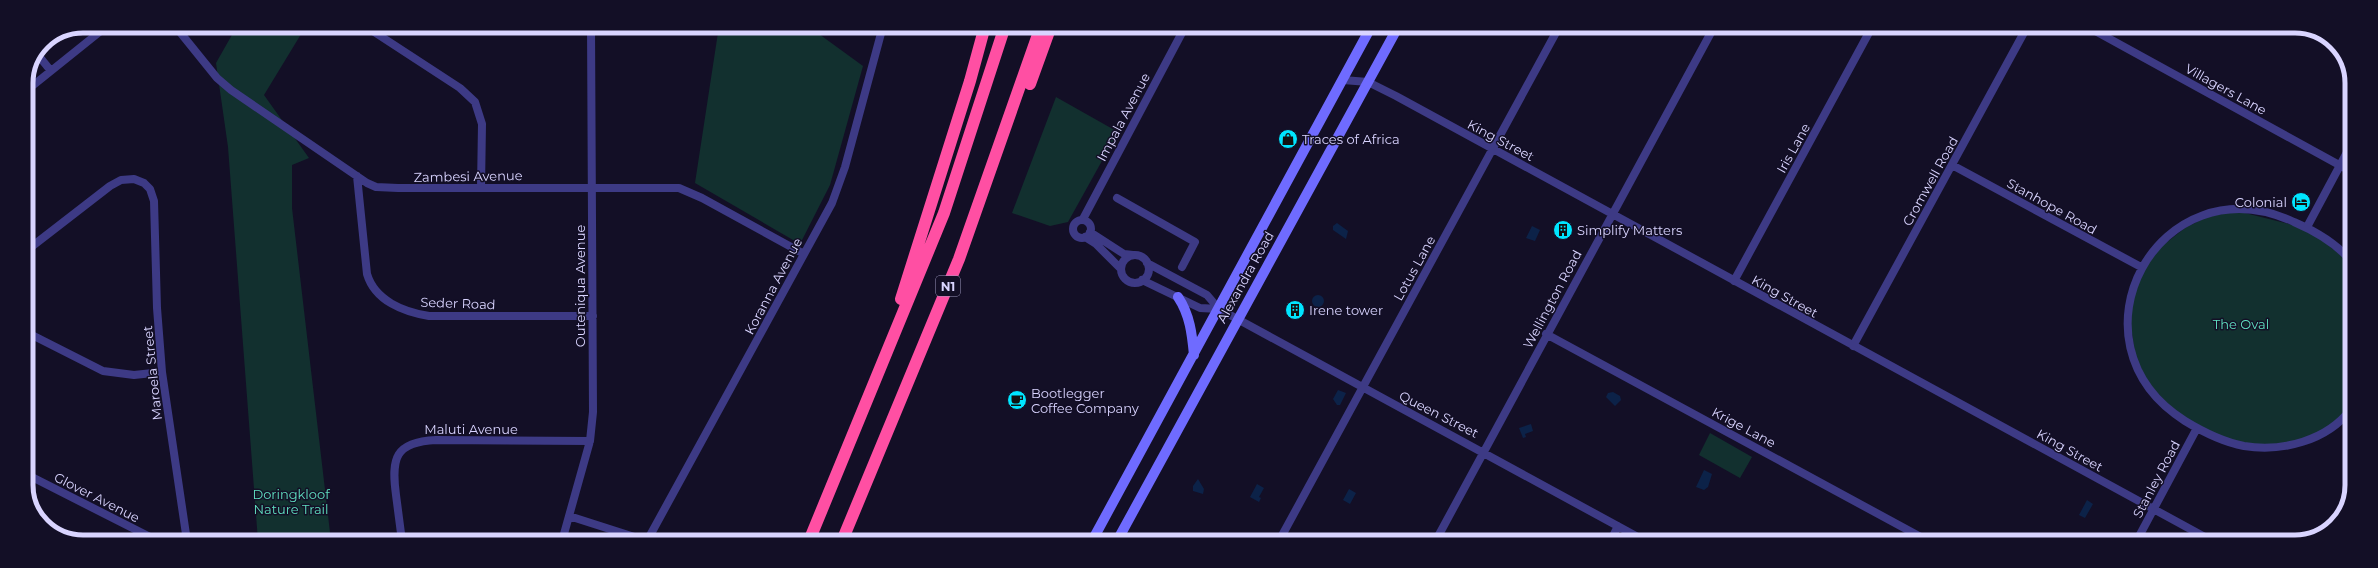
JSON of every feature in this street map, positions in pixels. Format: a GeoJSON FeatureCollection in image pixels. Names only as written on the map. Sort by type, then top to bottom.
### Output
{"type":"FeatureCollection","features":[{"type":"Feature","properties":{"kind":"highway"},"geometry":{"type":"LineString","coordinates":[[876,378],[970,81],[983,33]]}},
{"type":"Feature","properties":{"kind":"highway","name":"N1"},"geometry":{"type":"LineString","coordinates":[[811,535],[944,213],[1003,33]]}},
{"type":"Feature","properties":{"kind":"highway","name":"N1"},"geometry":{"type":"LineString","coordinates":[[844,535],[959,259],[990,176],[1039,33]]}},
{"type":"Feature","properties":{"kind":"highway"},"geometry":{"type":"LineString","coordinates":[[990,176],[1013,130],[1048,33]]}},
{"type":"Feature","properties":{"kind":"main road","name":"Alexandra Road"},"geometry":{"type":"LineString","coordinates":[[1095,535],[1368,33]]}},
{"type":"Feature","properties":{"kind":"main road","name":"Alexandra Road"},"geometry":{"type":"LineString","coordinates":[[1119,535],[1395,33]]}},
{"type":"Feature","properties":{"kind":"main road"},"geometry":{"type":"LineString","coordinates":[[1178,297],[1186,309],[1192,329],[1194,355]]}},
{"type":"Feature","properties":{"kind":"street"},"geometry":{"type":"LineString","coordinates":[[33,85],[98,33]]}},
{"type":"Feature","properties":{"kind":"street","name":"Zambesi Avenue"},"geometry":{"type":"LineString","coordinates":[[181,33],[221,82],[356,176],[376,187],[679,188],[690,192],[804,254]]}},
{"type":"Feature","properties":{"kind":"street"},"geometry":{"type":"LineString","coordinates":[[376,33],[460,88],[475,102],[482,124],[481,187]]}},
{"type":"Feature","properties":{"kind":"street","name":"Outeniqua Avenue"},"geometry":{"type":"LineString","coordinates":[[564,535],[590,441],[593,412],[591,33]]}},
{"type":"Feature","properties":{"kind":"street","name":"Koranna Avenue"},"geometry":{"type":"LineString","coordinates":[[650,535],[804,254],[839,186],[881,33]]}},
{"type":"Feature","properties":{"kind":"street","name":"Impala Avenue"},"geometry":{"type":"LineString","coordinates":[[1084,219],[1182,33]]}},
{"type":"Feature","properties":{"kind":"street","name":"Lotus Lane"},"geometry":{"type":"LineString","coordinates":[[1283,535],[1556,33]]}},
{"type":"Feature","properties":{"kind":"street","name":"Wellington Road"},"geometry":{"type":"LineString","coordinates":[[1439,535],[1546,334],[1711,33]]}},
{"type":"Feature","properties":{"kind":"street","name":"Iris Lane"},"geometry":{"type":"LineString","coordinates":[[1734,281],[1869,33]]}},
{"type":"Feature","properties":{"kind":"street","name":"Cromwell Road"},"geometry":{"type":"LineString","coordinates":[[1853,346],[2025,33]]}},
{"type":"Feature","properties":{"kind":"street","name":"Villagers Lane"},"geometry":{"type":"LineString","coordinates":[[2099,33],[2345,168]]}},
{"type":"Feature","properties":{"kind":"street"},"geometry":{"type":"LineString","coordinates":[[40,57],[51,71]]}},
{"type":"Feature","properties":{"kind":"street","name":"King Street"},"geometry":{"type":"LineString","coordinates":[[1343,80],[1368,82],[1612,213],[2201,535]]}},
{"type":"Feature","properties":{"kind":"street"},"geometry":{"type":"LineString","coordinates":[[2307,227],[2345,156]]}},
{"type":"Feature","properties":{"kind":"street","name":"Stanhope Road"},"geometry":{"type":"LineString","coordinates":[[1952,165],[2141,267]]}},
{"type":"Feature","properties":{"kind":"street","name":"Seder Road"},"geometry":{"type":"LineString","coordinates":[[356,176],[369,281],[379,294],[395,306],[429,316],[593,316]]}},
{"type":"Feature","properties":{"kind":"street","name":"Maroela Street"},"geometry":{"type":"LineString","coordinates":[[33,246],[110,186],[121,180],[134,179],[144,183],[150,189],[154,201],[157,308],[162,372],[186,535]]}},
{"type":"Feature","properties":{"kind":"street"},"geometry":{"type":"LineString","coordinates":[[1117,198],[1195,242],[1182,267]]}},
{"type":"Feature","properties":{"kind":"street"},"geometry":{"type":"LineString","coordinates":[[2345,255],[2331,242],[2307,227],[2277,214],[2255,209],[2236,208],[2210,212],[2182,224],[2166,236],[2141,267],[2133,286],[2128,313],[2132,356],[2140,375],[2156,396],[2174,414],[2197,428],[2241,445],[2281,448],[2314,437],[2336,423],[2345,415]]}},
{"type":"Feature","properties":{"kind":"street"},"geometry":{"type":"LineString","coordinates":[[1088,235],[1091,225],[1084,219],[1077,221],[1073,229],[1077,236],[1088,235],[1124,254],[1142,258],[1147,263],[1207,295],[1219,309]]}},
{"type":"Feature","properties":{"kind":"street"},"geometry":{"type":"LineString","coordinates":[[1088,235],[1121,269],[1124,278],[1128,281],[1138,282],[1142,280],[1148,271],[1147,263]]}},
{"type":"Feature","properties":{"kind":"street"},"geometry":{"type":"LineString","coordinates":[[1121,269],[1123,262],[1133,255]]}},
{"type":"Feature","properties":{"kind":"street"},"geometry":{"type":"LineString","coordinates":[[1142,280],[1200,308],[1219,309]]}},
{"type":"Feature","properties":{"kind":"street","name":"Queen Street"},"geometry":{"type":"LineString","coordinates":[[1219,309],[1362,388],[1484,451],[1634,535]]}},
{"type":"Feature","properties":{"kind":"street","name":"Krige Lane"},"geometry":{"type":"LineString","coordinates":[[1546,334],[1917,535]]}},
{"type":"Feature","properties":{"kind":"street"},"geometry":{"type":"LineString","coordinates":[[33,336],[103,371],[134,375],[162,372]]}},
{"type":"Feature","properties":{"kind":"street","name":"Stanley Road"},"geometry":{"type":"LineString","coordinates":[[2140,535],[2197,428]]}},
{"type":"Feature","properties":{"kind":"street","name":"Maluti Avenue"},"geometry":{"type":"LineString","coordinates":[[401,535],[393,471],[398,455],[411,444],[436,440],[590,441]]}},
{"type":"Feature","properties":{"kind":"street","name":"Glover Avenue"},"geometry":{"type":"LineString","coordinates":[[33,478],[146,535]]}},
{"type":"Feature","properties":{"kind":"street"},"geometry":{"type":"LineString","coordinates":[[569,516],[628,535]]}},
{"type":"Feature","properties":{"kind":"street"},"geometry":{"type":"LineString","coordinates":[[1614,535],[1618,526]]}},
{"type":"Feature","properties":{"kind":"green space","name":"Doringkloof Nature Trail"},"geometry":{"type":"Polygon","coordinates":[[[233,33],[302,33],[264,95],[309,158],[292,165],[292,208],[330,535],[258,535],[228,147],[216,63],[233,33]]]}},
{"type":"Feature","properties":{"kind":"green space"},"geometry":{"type":"Polygon","coordinates":[[[718,33],[818,33],[863,66],[830,185],[800,244],[695,183],[718,33]]]}},
{"type":"Feature","properties":{"kind":"green space"},"geometry":{"type":"Polygon","coordinates":[[[1056,97],[1118,132],[1068,222],[1050,226],[1012,213],[1056,97]]]}},
{"type":"Feature","properties":{"kind":"green space","name":"The Oval"},"geometry":{"type":"Polygon","coordinates":[[[2237,211],[2309,229],[2345,259],[2345,414],[2308,442],[2240,446],[2180,417],[2138,372],[2130,321],[2134,295],[2144,269],[2162,246],[2185,228],[2207,217],[2237,211]]]}},
{"type":"Feature","properties":{"kind":"green space"},"geometry":{"type":"Polygon","coordinates":[[[1710,433],[1752,457],[1740,478],[1699,455],[1710,433]]]}},
{"type":"Feature","properties":{"kind":"water"},"geometry":{"type":"Polygon","coordinates":[[[1337,223],[1348,231],[1346,239],[1333,230],[1333,226],[1337,223]]]}},
{"type":"Feature","properties":{"kind":"water"},"geometry":{"type":"Polygon","coordinates":[[[1532,226],[1540,230],[1535,241],[1526,238],[1532,226]]]}},
{"type":"Feature","properties":{"kind":"water"},"geometry":{"type":"Polygon","coordinates":[[[1316,295],[1320,295],[1324,301],[1320,307],[1316,307],[1312,303],[1312,299],[1316,295]]]}},
{"type":"Feature","properties":{"kind":"water"},"geometry":{"type":"Polygon","coordinates":[[[1338,390],[1346,393],[1340,405],[1337,405],[1333,399],[1338,390]]]}},
{"type":"Feature","properties":{"kind":"water"},"geometry":{"type":"Polygon","coordinates":[[[1613,392],[1620,396],[1621,400],[1615,406],[1606,397],[1608,393],[1613,392]]]}},
{"type":"Feature","properties":{"kind":"water"},"geometry":{"type":"Polygon","coordinates":[[[1531,424],[1533,431],[1525,434],[1526,437],[1523,438],[1519,428],[1531,424]]]}},
{"type":"Feature","properties":{"kind":"water"},"geometry":{"type":"Polygon","coordinates":[[[1704,470],[1712,474],[1708,487],[1704,490],[1696,487],[1704,470]]]}},
{"type":"Feature","properties":{"kind":"water"},"geometry":{"type":"Polygon","coordinates":[[[1198,479],[1204,489],[1203,494],[1193,491],[1193,486],[1198,479]]]}},
{"type":"Feature","properties":{"kind":"water"},"geometry":{"type":"Polygon","coordinates":[[[1257,484],[1264,488],[1259,497],[1261,498],[1259,502],[1250,497],[1257,484]]]}},
{"type":"Feature","properties":{"kind":"water"},"geometry":{"type":"Polygon","coordinates":[[[1349,489],[1356,493],[1350,504],[1343,500],[1349,489]]]}},
{"type":"Feature","properties":{"kind":"water"},"geometry":{"type":"Polygon","coordinates":[[[2087,500],[2093,504],[2085,518],[2079,515],[2087,500]]]}},
{"type":"Feature","properties":{"kind":"place","name":"Traces of Africa"},"geometry":{"type":"Point","coordinates":[1288,139]}},
{"type":"Feature","properties":{"kind":"place","name":"Colonial"},"geometry":{"type":"Point","coordinates":[2301,202]}},
{"type":"Feature","properties":{"kind":"place","name":"Simplify Matters"},"geometry":{"type":"Point","coordinates":[1563,230]}},
{"type":"Feature","properties":{"kind":"place","name":"Irene tower"},"geometry":{"type":"Point","coordinates":[1295,310]}},
{"type":"Feature","properties":{"kind":"place","name":"Bootlegger Coffee Company"},"geometry":{"type":"Point","coordinates":[1017,400]}}]}
